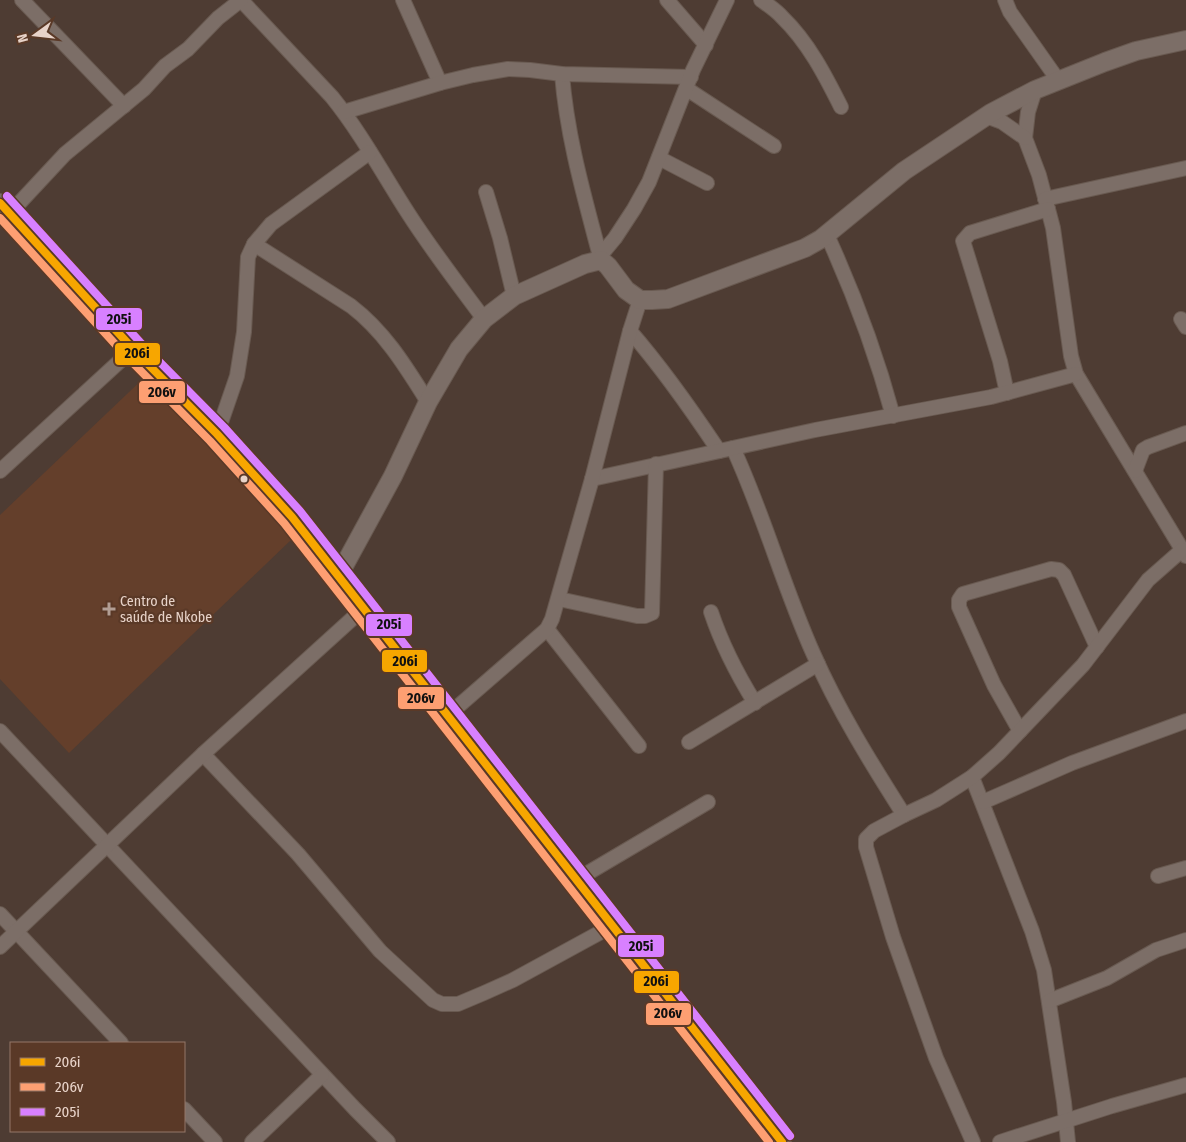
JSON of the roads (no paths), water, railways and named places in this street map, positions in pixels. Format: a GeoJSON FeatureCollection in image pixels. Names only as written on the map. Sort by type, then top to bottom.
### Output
{"type":"FeatureCollection","features":[{"type":"Feature","properties":{"kind":"street"},"geometry":{"type":"LineString","coordinates":[[22,0],[124,106]]}},
{"type":"Feature","properties":{"kind":"street"},"geometry":{"type":"LineString","coordinates":[[484,319],[432,249],[344,112],[241,0],[218,18],[188,49],[165,66],[144,89],[65,154],[5,208],[134,349],[217,434],[292,517],[782,1142]]}},
{"type":"Feature","properties":{"kind":"street"},"geometry":{"type":"LineString","coordinates":[[402,0],[440,83]]}},
{"type":"Feature","properties":{"kind":"street"},"geometry":{"type":"LineString","coordinates":[[668,0],[706,45]]}},
{"type":"Feature","properties":{"kind":"street"},"geometry":{"type":"LineString","coordinates":[[339,576],[393,476],[428,402],[459,349],[484,319],[514,296],[600,258],[615,238],[634,209],[659,158],[689,83],[727,0]]}},
{"type":"Feature","properties":{"kind":"street"},"geometry":{"type":"LineString","coordinates":[[761,0],[782,16],[806,45],[825,75],[841,107]]}},
{"type":"Feature","properties":{"kind":"street"},"geometry":{"type":"LineString","coordinates":[[1005,0],[1010,12],[1058,80]]}},
{"type":"Feature","properties":{"kind":"street"},"geometry":{"type":"LineString","coordinates":[[562,74],[568,125],[600,258],[626,290],[640,300],[668,299],[805,248],[827,235],[904,171],[986,116],[1035,90],[1136,51],[1186,40]]}},
{"type":"Feature","properties":{"kind":"street"},"geometry":{"type":"LineString","coordinates":[[344,112],[473,75],[508,70],[530,70],[689,83],[774,146]]}},
{"type":"Feature","properties":{"kind":"street"},"geometry":{"type":"LineString","coordinates":[[973,1142],[936,1058],[893,936],[866,847],[866,838],[874,831],[936,800],[972,777],[1020,731],[1083,665],[1148,580],[1184,553],[1076,374],[1071,356],[1059,266],[1047,204],[1039,175],[1025,138],[1028,112],[1035,90]]}},
{"type":"Feature","properties":{"kind":"street"},"geometry":{"type":"LineString","coordinates":[[986,116],[1002,122],[1025,138]]}},
{"type":"Feature","properties":{"kind":"street"},"geometry":{"type":"LineString","coordinates":[[217,434],[238,369],[244,332],[248,256],[254,244],[271,224],[370,152]]}},
{"type":"Feature","properties":{"kind":"street"},"geometry":{"type":"LineString","coordinates":[[659,158],[707,183]]}},
{"type":"Feature","properties":{"kind":"street"},"geometry":{"type":"LineString","coordinates":[[1007,393],[1000,361],[963,241],[970,233],[1047,204],[1186,168]]}},
{"type":"Feature","properties":{"kind":"street"},"geometry":{"type":"LineString","coordinates":[[486,192],[500,238],[514,296]]}},
{"type":"Feature","properties":{"kind":"street"},"geometry":{"type":"LineString","coordinates":[[827,235],[848,281],[869,337],[893,416]]}},
{"type":"Feature","properties":{"kind":"street"},"geometry":{"type":"LineString","coordinates":[[254,244],[352,306],[366,317],[394,349],[428,402]]}},
{"type":"Feature","properties":{"kind":"street"},"geometry":{"type":"LineString","coordinates":[[447,716],[546,629],[552,619],[640,300]]}},
{"type":"Feature","properties":{"kind":"street"},"geometry":{"type":"LineString","coordinates":[[630,331],[659,364],[726,449],[818,664],[872,764],[904,815]]}},
{"type":"Feature","properties":{"kind":"street"},"geometry":{"type":"LineString","coordinates":[[1,467],[134,349]]}},
{"type":"Feature","properties":{"kind":"street"},"geometry":{"type":"LineString","coordinates":[[592,479],[816,430],[1007,393],[1076,374]]}},
{"type":"Feature","properties":{"kind":"street"},"geometry":{"type":"LineString","coordinates":[[1135,471],[1143,450],[1148,446],[1186,433]]}},
{"type":"Feature","properties":{"kind":"street"},"geometry":{"type":"LineString","coordinates":[[559,598],[637,616],[645,616],[652,613],[656,464]]}},
{"type":"Feature","properties":{"kind":"street"},"geometry":{"type":"LineString","coordinates":[[1020,731],[994,685],[959,607],[959,600],[963,594],[1051,569],[1059,570],[1064,575],[1097,647]]}},
{"type":"Feature","properties":{"kind":"street"},"geometry":{"type":"LineString","coordinates":[[0,947],[203,754],[364,608]]}},
{"type":"Feature","properties":{"kind":"street"},"geometry":{"type":"LineString","coordinates":[[710,612],[727,655],[755,703]]}},
{"type":"Feature","properties":{"kind":"street"},"geometry":{"type":"LineString","coordinates":[[546,629],[639,746]]}},
{"type":"Feature","properties":{"kind":"street"},"geometry":{"type":"LineString","coordinates":[[689,742],[818,664]]}},
{"type":"Feature","properties":{"kind":"street"},"geometry":{"type":"LineString","coordinates":[[983,802],[1072,763],[1186,721]]}},
{"type":"Feature","properties":{"kind":"street"},"geometry":{"type":"LineString","coordinates":[[0,731],[388,1142]]}},
{"type":"Feature","properties":{"kind":"street"},"geometry":{"type":"LineString","coordinates":[[203,754],[298,854],[380,951],[433,1000],[442,1004],[458,1004],[513,980],[612,926]]}},
{"type":"Feature","properties":{"kind":"street"},"geometry":{"type":"LineString","coordinates":[[972,777],[1032,931],[1044,970],[1068,1142]]}},
{"type":"Feature","properties":{"kind":"street"},"geometry":{"type":"LineString","coordinates":[[576,880],[708,802]]}},
{"type":"Feature","properties":{"kind":"street"},"geometry":{"type":"LineString","coordinates":[[1158,876],[1186,868]]}},
{"type":"Feature","properties":{"kind":"street"},"geometry":{"type":"LineString","coordinates":[[0,914],[120,1042]]}},
{"type":"Feature","properties":{"kind":"street"},"geometry":{"type":"LineString","coordinates":[[1049,1001],[1107,978],[1156,950],[1186,940]]}},
{"type":"Feature","properties":{"kind":"street"},"geometry":{"type":"LineString","coordinates":[[252,1142],[322,1074]]}},
{"type":"Feature","properties":{"kind":"street"},"geometry":{"type":"LineString","coordinates":[[1000,1142],[1112,1106],[1186,1085]]}},
{"type":"Feature","properties":{"kind":"street"},"geometry":{"type":"LineString","coordinates":[[185,1110],[215,1142]]}},
{"type":"Feature","properties":{"kind":"place","name":"Centro de saúde de Nkobe"},"geometry":{"type":"Point","coordinates":[109,609]}}]}
